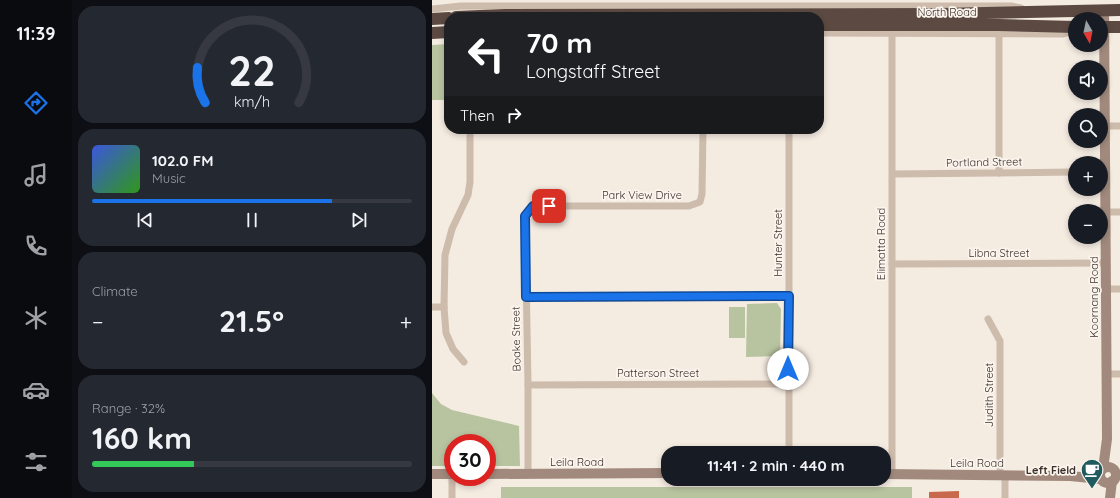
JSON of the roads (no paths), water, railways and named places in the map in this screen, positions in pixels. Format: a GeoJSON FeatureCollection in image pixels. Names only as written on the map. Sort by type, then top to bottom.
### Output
{"type":"FeatureCollection","features":[{"type":"Feature","properties":{"kind":"highway","name":"North Road"},"geometry":{"type":"LineString","coordinates":[[480,12],[504,7],[712,9],[748,12]]}},
{"type":"Feature","properties":{"kind":"highway","name":"North Road"},"geometry":{"type":"LineString","coordinates":[[824,25],[892,24],[1037,11],[1120,10]]}},
{"type":"Feature","properties":{"kind":"highway"},"geometry":{"type":"LineString","coordinates":[[432,19],[444,18]]}},
{"type":"Feature","properties":{"kind":"highway","name":"North Road"},"geometry":{"type":"LineString","coordinates":[[824,18],[892,24],[999,29],[1068,27]]}},
{"type":"Feature","properties":{"kind":"highway"},"geometry":{"type":"LineString","coordinates":[[1108,27],[1120,27]]}},
{"type":"Feature","properties":{"kind":"highway"},"geometry":{"type":"LineString","coordinates":[[432,33],[444,32]]}},
{"type":"Feature","properties":{"kind":"street"},"geometry":{"type":"LineString","coordinates":[[432,9],[461,6],[504,7]]}},
{"type":"Feature","properties":{"kind":"street"},"geometry":{"type":"LineString","coordinates":[[712,9],[1011,6],[1037,11]]}},
{"type":"Feature","properties":{"kind":"street"},"geometry":{"type":"LineString","coordinates":[[824,32],[892,24]]}},
{"type":"Feature","properties":{"kind":"street","name":"Elimatta Road"},"geometry":{"type":"LineString","coordinates":[[889,446],[892,264],[892,24]]}},
{"type":"Feature","properties":{"kind":"street"},"geometry":{"type":"LineString","coordinates":[[999,29],[999,173]]}},
{"type":"Feature","properties":{"kind":"street","name":"Koornang Road"},"geometry":{"type":"LineString","coordinates":[[1103,52],[1104,108]]}},
{"type":"Feature","properties":{"kind":"street"},"geometry":{"type":"LineString","coordinates":[[1108,126],[1120,126]]}},
{"type":"Feature","properties":{"kind":"street"},"geometry":{"type":"LineString","coordinates":[[464,362],[453,349],[446,333],[444,307],[445,254],[452,229],[468,195],[470,182],[470,134]]}},
{"type":"Feature","properties":{"kind":"street","name":"Park View Drive"},"geometry":{"type":"LineString","coordinates":[[533,206],[689,206],[700,202],[702,194],[703,134]]}},
{"type":"Feature","properties":{"kind":"street","name":"Hunter Street"},"geometry":{"type":"LineString","coordinates":[[789,134],[789,446]]}},
{"type":"Feature","properties":{"kind":"street","name":"Portland Street"},"geometry":{"type":"LineString","coordinates":[[892,174],[1068,172]]}},
{"type":"Feature","properties":{"kind":"street","name":"Boake Street"},"geometry":{"type":"LineString","coordinates":[[528,474],[525,216],[533,206]]}},
{"type":"Feature","properties":{"kind":"street"},"geometry":{"type":"LineString","coordinates":[[1108,212],[1120,212]]}},
{"type":"Feature","properties":{"kind":"street","name":"Koornang Road"},"geometry":{"type":"LineString","coordinates":[[1106,244],[1107,439],[1110,498]]}},
{"type":"Feature","properties":{"kind":"street","name":"Libna Street"},"geometry":{"type":"LineString","coordinates":[[892,264],[1106,263]]}},
{"type":"Feature","properties":{"kind":"street"},"geometry":{"type":"LineString","coordinates":[[1106,289],[1120,289]]}},
{"type":"Feature","properties":{"kind":"street"},"geometry":{"type":"LineString","coordinates":[[526,297],[789,296]]}},
{"type":"Feature","properties":{"kind":"street"},"geometry":{"type":"LineString","coordinates":[[432,307],[444,307]]}},
{"type":"Feature","properties":{"kind":"street","name":"Judith Street"},"geometry":{"type":"LineString","coordinates":[[988,319],[1000,341],[1002,475],[1005,498]]}},
{"type":"Feature","properties":{"kind":"street"},"geometry":{"type":"LineString","coordinates":[[1106,374],[1120,374]]}},
{"type":"Feature","properties":{"kind":"street","name":"Patterson Street"},"geometry":{"type":"LineString","coordinates":[[528,385],[788,384]]}},
{"type":"Feature","properties":{"kind":"street"},"geometry":{"type":"LineString","coordinates":[[432,474],[444,474]]}},
{"type":"Feature","properties":{"kind":"street","name":"Leila Road"},"geometry":{"type":"LineString","coordinates":[[496,474],[661,474]]}},
{"type":"Feature","properties":{"kind":"street","name":"Leila Road"},"geometry":{"type":"LineString","coordinates":[[891,474],[1110,475]]}},
{"type":"Feature","properties":{"kind":"street","name":"Koornang Road"},"geometry":{"type":"LineString","coordinates":[[1106,498],[1110,475]]}},
{"type":"Feature","properties":{"kind":"street"},"geometry":{"type":"LineString","coordinates":[[452,486],[452,498]]}},
{"type":"Feature","properties":{"kind":"place","name":"Left Field"},"geometry":{"type":"Point","coordinates":[1092,490]}}]}
